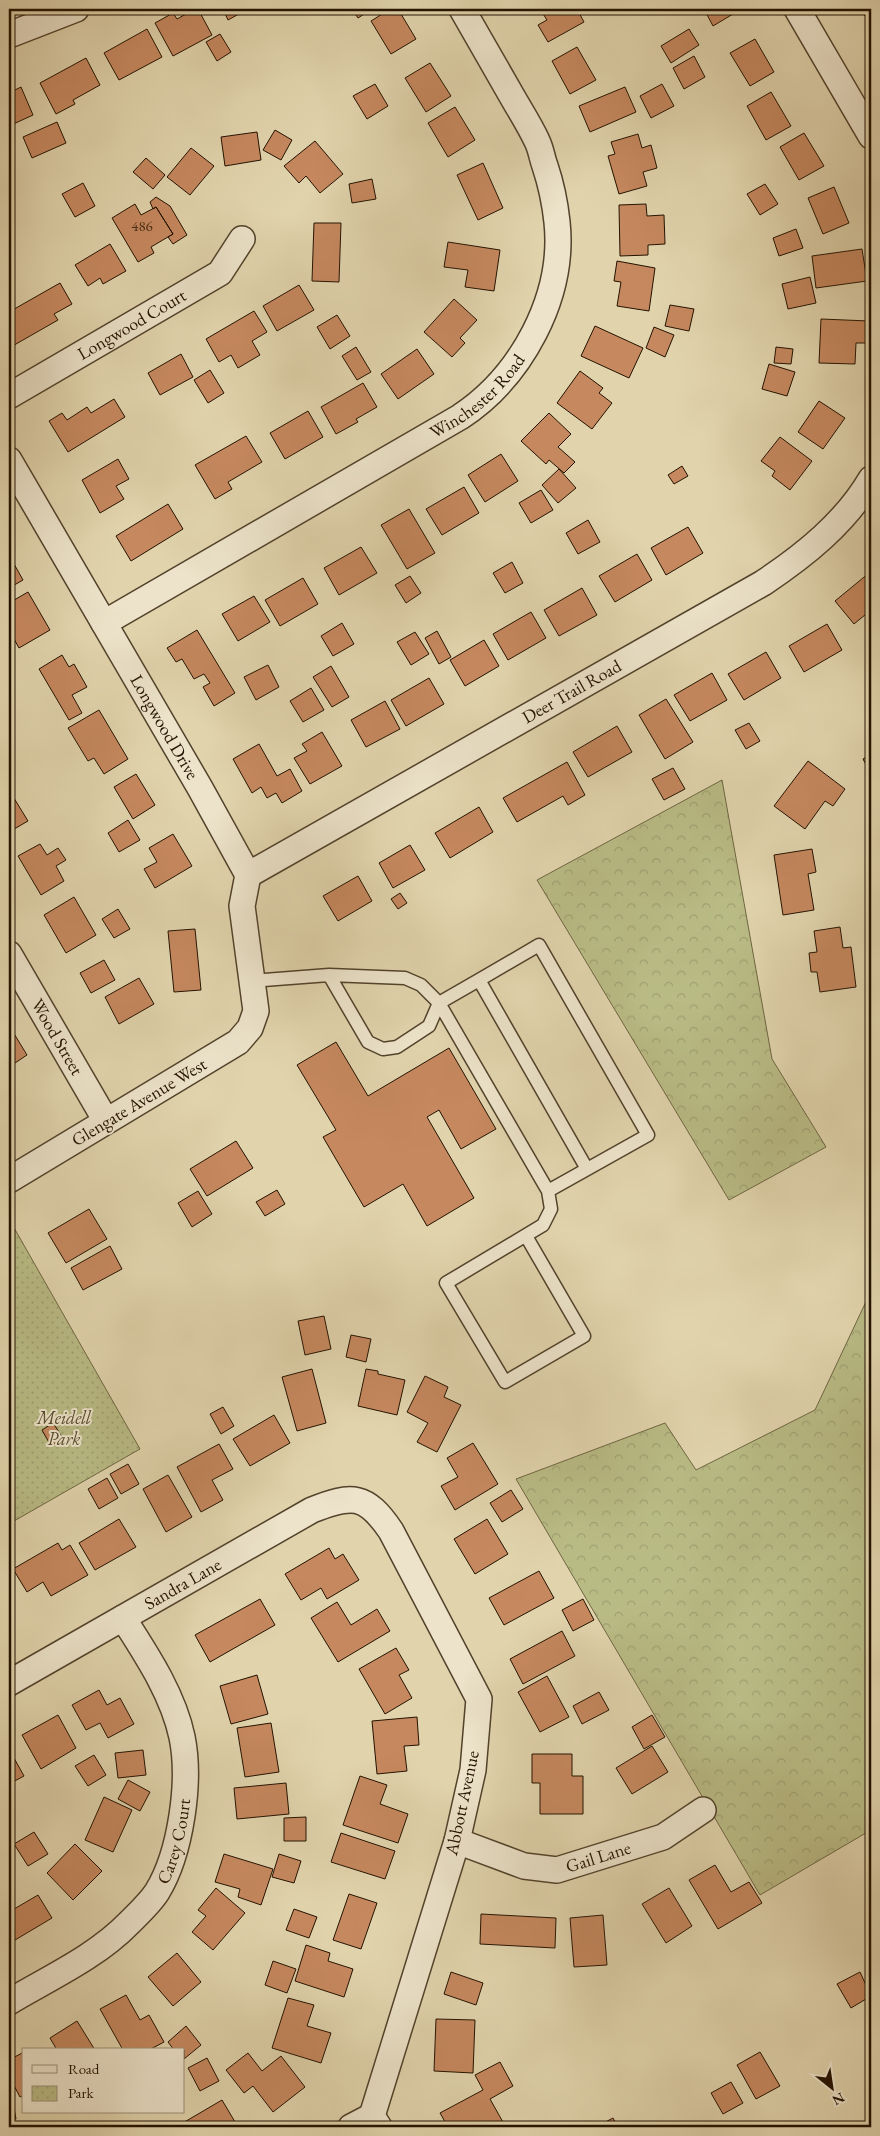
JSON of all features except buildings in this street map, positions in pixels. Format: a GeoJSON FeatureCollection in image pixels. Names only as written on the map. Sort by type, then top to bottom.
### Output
{"type":"FeatureCollection","features":[{"type":"Feature","properties":{"kind":"street"},"geometry":{"type":"LineString","coordinates":[[9,35],[76,9]]}},
{"type":"Feature","properties":{"kind":"street","name":"Winchester Road"},"geometry":{"type":"LineString","coordinates":[[104,623],[460,417],[478,405],[496,388],[524,353],[538,324],[548,296],[556,261],[558,222],[550,182],[537,141],[462,9]]}},
{"type":"Feature","properties":{"kind":"street"},"geometry":{"type":"LineString","coordinates":[[796,9],[871,136]]}},
{"type":"Feature","properties":{"kind":"street","name":"Longwood Court"},"geometry":{"type":"LineString","coordinates":[[9,396],[220,273],[242,239]]}},
{"type":"Feature","properties":{"kind":"street","name":"Longwood Drive"},"geometry":{"type":"LineString","coordinates":[[9,460],[200,788],[248,875]]}},
{"type":"Feature","properties":{"kind":"street","name":"Deer Trail Road"},"geometry":{"type":"LineString","coordinates":[[248,875],[763,583],[790,565],[838,523],[861,497],[871,479]]}},
{"type":"Feature","properties":{"kind":"street"},"geometry":{"type":"LineString","coordinates":[[248,875],[242,906],[252,981]]}},
{"type":"Feature","properties":{"kind":"street","name":"Wood Street"},"geometry":{"type":"LineString","coordinates":[[9,954],[106,1121]]}},
{"type":"Feature","properties":{"kind":"street","name":"Glengate Avenue West"},"geometry":{"type":"LineString","coordinates":[[9,1180],[238,1042],[250,1028],[256,1011],[252,981]]}},
{"type":"Feature","properties":{"kind":"street","name":"Sandra Lane"},"geometry":{"type":"LineString","coordinates":[[9,1683],[312,1510],[336,1500],[362,1500]]}},
{"type":"Feature","properties":{"kind":"street","name":"Abbott Avenue"},"geometry":{"type":"LineString","coordinates":[[362,1500],[381,1515],[391,1531],[479,1699],[473,1770],[457,1841],[367,2123]]}},
{"type":"Feature","properties":{"kind":"street","name":"Carey Court"},"geometry":{"type":"LineString","coordinates":[[9,2002],[100,1948],[128,1924],[156,1892],[172,1856],[181,1818],[186,1769],[182,1736],[169,1699],[150,1660],[123,1618]]}},
{"type":"Feature","properties":{"kind":"street","name":"Gail Lane"},"geometry":{"type":"LineString","coordinates":[[457,1841],[524,1866],[557,1870],[663,1836],[703,1810]]}},
{"type":"Feature","properties":{"kind":"lane"},"geometry":{"type":"LineString","coordinates":[[329,975],[368,1042],[383,1049],[397,1046],[429,1026],[439,1003],[539,944],[648,1135],[548,1191]]}},
{"type":"Feature","properties":{"kind":"lane"},"geometry":{"type":"LineString","coordinates":[[252,981],[329,975],[404,978],[421,985],[439,1003],[548,1191],[551,1209],[543,1225],[446,1283],[505,1382],[584,1336],[526,1236]]}},
{"type":"Feature","properties":{"kind":"lane"},"geometry":{"type":"LineString","coordinates":[[479,980],[587,1169]]}},
{"type":"Feature","properties":{"kind":"green space"},"geometry":{"type":"Polygon","coordinates":[[[722,780],[772,1059],[826,1147],[729,1200],[537,880],[722,780]]]}},
{"type":"Feature","properties":{"kind":"green space","name":"Meidell Park"},"geometry":{"type":"Polygon","coordinates":[[[9,1219],[140,1449],[14,1521],[9,1512],[9,1219]]]}},
{"type":"Feature","properties":{"kind":"green space"},"geometry":{"type":"Polygon","coordinates":[[[871,1291],[871,1830],[760,1895],[516,1479],[665,1423],[696,1470],[815,1410],[871,1291]]]}}]}
